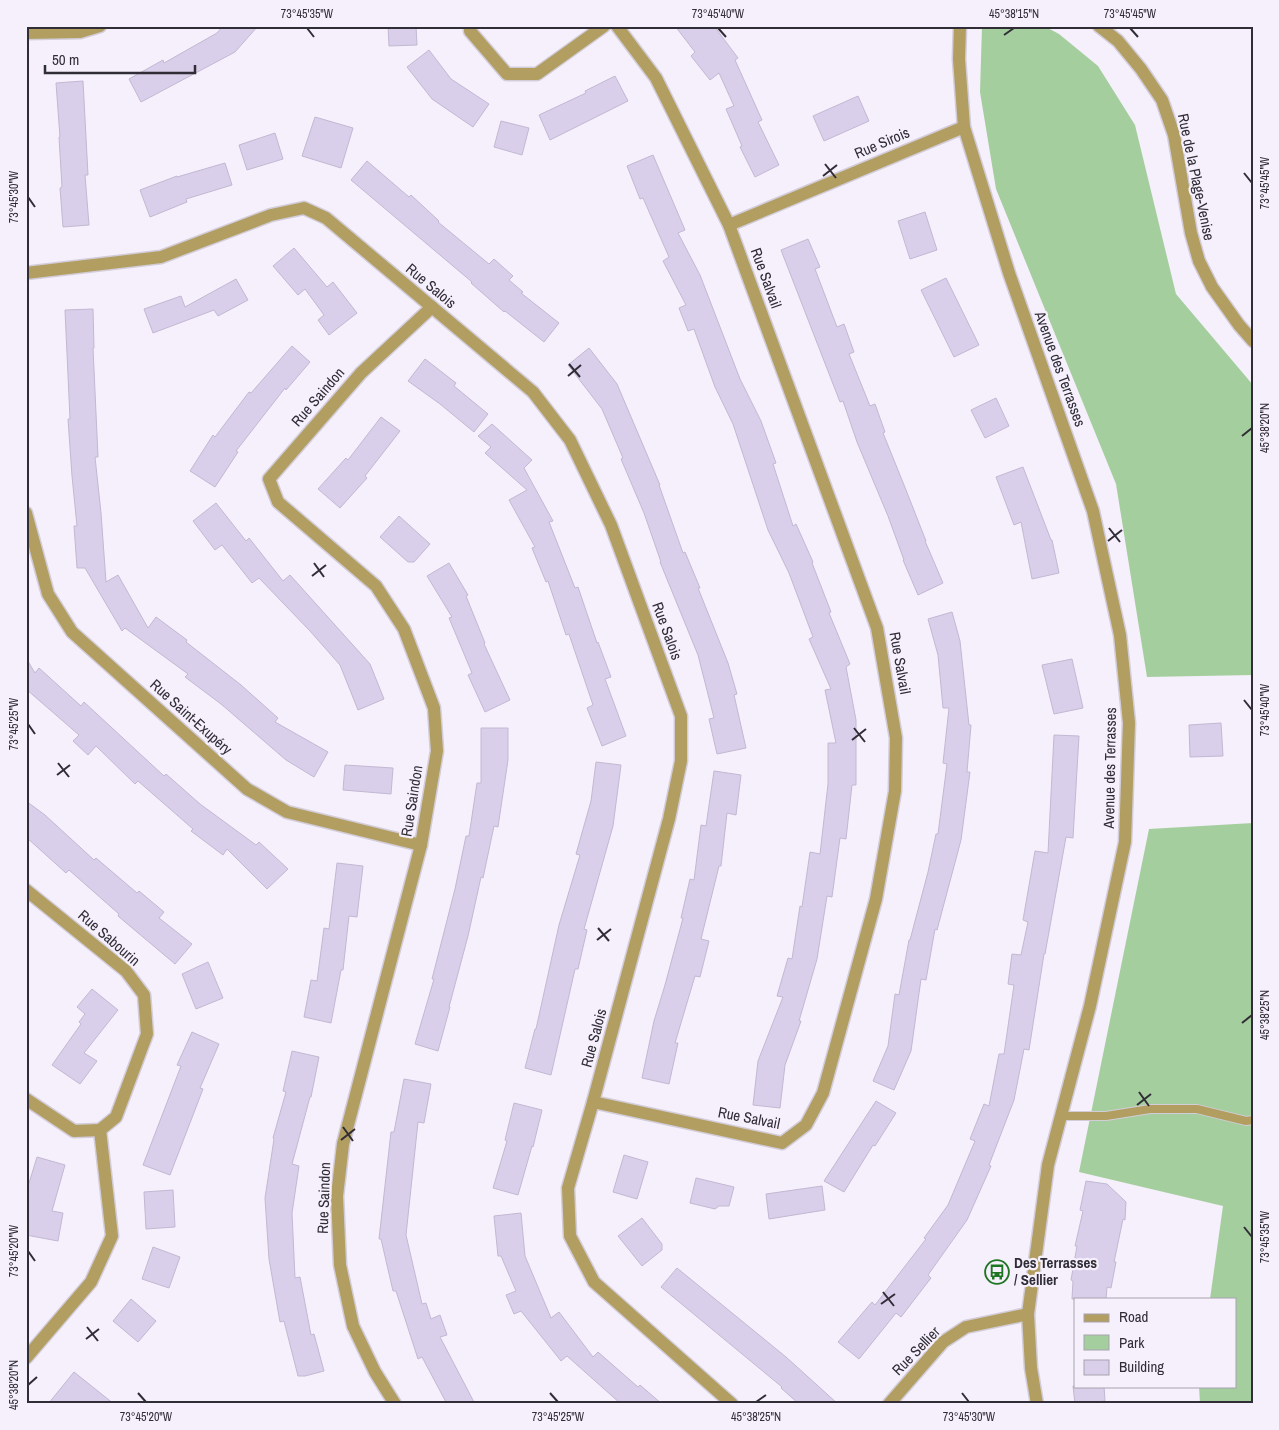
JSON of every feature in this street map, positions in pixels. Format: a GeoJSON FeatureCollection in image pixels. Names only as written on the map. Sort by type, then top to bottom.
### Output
{"type":"FeatureCollection","features":[{"type":"Feature","properties":{"kind":"street"},"geometry":{"type":"LineString","coordinates":[[26,34],[80,32],[100,26]]}},
{"type":"Feature","properties":{"kind":"street"},"geometry":{"type":"LineString","coordinates":[[470,26],[470,30],[507,74],[537,74],[604,26]]}},
{"type":"Feature","properties":{"kind":"street","name":"Rue Salvail"},"geometry":{"type":"LineString","coordinates":[[593,1102],[782,1143],[806,1125],[823,1093],[876,900],[895,791],[896,738],[877,628],[729,225],[656,78],[617,26]]}},
{"type":"Feature","properties":{"kind":"street","name":"Avenue des Terrasses"},"geometry":{"type":"LineString","coordinates":[[960,26],[959,59],[964,127],[1009,273],[1093,511],[1120,635],[1130,723],[1124,842],[1090,1006],[1048,1165],[1028,1314],[1031,1368],[1036,1404]]}},
{"type":"Feature","properties":{"kind":"street","name":"Rue de la Plage-Venise"},"geometry":{"type":"LineString","coordinates":[[1099,26],[1118,42],[1141,68],[1162,100],[1174,135],[1191,233],[1199,261],[1212,287],[1253,341]]}},
{"type":"Feature","properties":{"kind":"street","name":"Rue Sirois"},"geometry":{"type":"LineString","coordinates":[[729,225],[964,127]]}},
{"type":"Feature","properties":{"kind":"street","name":"Rue Salois"},"geometry":{"type":"LineString","coordinates":[[26,273],[160,257],[271,215],[304,208],[326,218],[533,392],[570,440],[611,525],[681,716],[681,761],[668,819],[593,1102],[568,1188],[570,1236],[594,1282],[732,1404]]}},
{"type":"Feature","properties":{"kind":"street","name":"Rue Saindon"},"geometry":{"type":"LineString","coordinates":[[395,1404],[375,1372],[353,1326],[340,1265],[337,1196],[343,1144],[421,845],[437,751],[434,708],[404,629],[376,586],[278,502],[269,479],[361,372],[432,307]]}},
{"type":"Feature","properties":{"kind":"street","name":"Rue Saint-Exupéry"},"geometry":{"type":"LineString","coordinates":[[26,513],[48,594],[72,632],[247,789],[287,812],[421,845]]}},
{"type":"Feature","properties":{"kind":"street","name":"Rue Sabourin"},"geometry":{"type":"LineString","coordinates":[[26,890],[126,971],[144,995],[147,1034],[116,1117],[100,1130]]}},
{"type":"Feature","properties":{"kind":"street"},"geometry":{"type":"LineString","coordinates":[[26,1099],[74,1130],[100,1130],[112,1236],[91,1282],[26,1358]]}},
{"type":"Feature","properties":{"kind":"street","name":"Rue Sellier"},"geometry":{"type":"LineString","coordinates":[[889,1404],[943,1342],[966,1327],[1028,1314]]}},
{"type":"Feature","properties":{"kind":"lane"},"geometry":{"type":"LineString","coordinates":[[1061,1116],[1106,1116],[1150,1109],[1197,1109],[1246,1121],[1253,1120]]}},
{"type":"Feature","properties":{"kind":"green space"},"geometry":{"type":"Polygon","coordinates":[[[982,26],[1044,26],[1059,34],[1098,66],[1135,125],[1176,294],[1253,385],[1253,675],[1147,677],[1116,484],[996,189],[980,92],[982,26]]]}},
{"type":"Feature","properties":{"kind":"green space"},"geometry":{"type":"Polygon","coordinates":[[[1253,823],[1253,1404],[1200,1404],[1199,1388],[1236,1388],[1236,1298],[1210,1298],[1223,1206],[1079,1172],[1149,829],[1253,823]]]}},
{"type":"Feature","properties":{"kind":"building"},"geometry":{"type":"Polygon","coordinates":[[[223,26],[258,26],[235,52],[141,102],[129,79],[163,60],[164,63],[217,33],[223,26]]]}},
{"type":"Feature","properties":{"kind":"building"},"geometry":{"type":"Polygon","coordinates":[[[388,26],[416,26],[417,45],[389,46],[388,26]]]}},
{"type":"Feature","properties":{"kind":"building"},"geometry":{"type":"Polygon","coordinates":[[[675,26],[714,26],[738,58],[735,60],[762,120],[758,122],[779,165],[755,177],[740,147],[742,146],[726,109],[734,106],[719,73],[710,80],[691,56],[695,52],[675,26]]]}},
{"type":"Feature","properties":{"kind":"building"},"geometry":{"type":"Polygon","coordinates":[[[429,50],[451,79],[489,104],[473,127],[432,99],[407,67],[429,50]]]}},
{"type":"Feature","properties":{"kind":"building"},"geometry":{"type":"Polygon","coordinates":[[[615,76],[628,101],[550,140],[539,115],[586,93],[585,91],[615,76]]]}},
{"type":"Feature","properties":{"kind":"building"},"geometry":{"type":"Polygon","coordinates":[[[83,81],[88,175],[85,175],[89,225],[63,227],[56,83],[83,81]]]}},
{"type":"Feature","properties":{"kind":"building"},"geometry":{"type":"Polygon","coordinates":[[[858,96],[869,121],[824,141],[813,116],[858,96]]]}},
{"type":"Feature","properties":{"kind":"building"},"geometry":{"type":"Polygon","coordinates":[[[315,117],[353,128],[341,168],[302,156],[315,117]]]}},
{"type":"Feature","properties":{"kind":"building"},"geometry":{"type":"Polygon","coordinates":[[[501,121],[529,128],[522,155],[494,147],[501,121]]]}},
{"type":"Feature","properties":{"kind":"building"},"geometry":{"type":"Polygon","coordinates":[[[275,133],[283,159],[247,170],[239,145],[275,133]]]}},
{"type":"Feature","properties":{"kind":"building"},"geometry":{"type":"Polygon","coordinates":[[[653,155],[685,230],[678,233],[700,275],[740,379],[761,421],[776,463],[773,464],[793,526],[796,524],[813,562],[831,612],[829,613],[850,664],[846,667],[856,720],[856,785],[852,785],[846,839],[840,838],[832,897],[827,896],[817,959],[799,1021],[801,1021],[785,1065],[780,1108],[753,1105],[758,1061],[783,997],[777,996],[788,958],[792,959],[810,852],[820,854],[828,784],[828,743],[836,743],[825,690],[831,689],[809,639],[813,637],[789,573],[768,530],[733,424],[715,387],[694,329],[688,331],[679,308],[686,305],[663,261],[669,257],[643,198],[640,199],[627,166],[653,155]]]}},
{"type":"Feature","properties":{"kind":"building"},"geometry":{"type":"Polygon","coordinates":[[[367,161],[409,197],[411,195],[438,222],[489,264],[494,259],[513,276],[509,280],[523,292],[521,293],[559,323],[544,342],[504,312],[472,282],[351,180],[367,161]]]}},
{"type":"Feature","properties":{"kind":"building"},"geometry":{"type":"Polygon","coordinates":[[[225,163],[232,185],[186,199],[187,202],[150,217],[140,190],[177,176],[225,163]]]}},
{"type":"Feature","properties":{"kind":"building"},"geometry":{"type":"Polygon","coordinates":[[[925,212],[937,250],[910,259],[898,221],[925,212]]]}},
{"type":"Feature","properties":{"kind":"building"},"geometry":{"type":"Polygon","coordinates":[[[808,239],[820,267],[815,269],[837,327],[844,324],[854,352],[849,354],[870,406],[875,404],[885,432],[883,433],[943,583],[918,595],[857,442],[843,401],[840,402],[781,250],[808,239]]]}},
{"type":"Feature","properties":{"kind":"building"},"geometry":{"type":"Polygon","coordinates":[[[294,248],[327,287],[333,282],[357,313],[329,335],[318,320],[324,315],[305,289],[298,295],[273,266],[294,248]]]}},
{"type":"Feature","properties":{"kind":"building"},"geometry":{"type":"Polygon","coordinates":[[[946,278],[979,345],[954,357],[921,290],[946,278]]]}},
{"type":"Feature","properties":{"kind":"building"},"geometry":{"type":"Polygon","coordinates":[[[236,279],[248,300],[218,316],[214,310],[153,333],[144,309],[181,296],[185,307],[236,279]]]}},
{"type":"Feature","properties":{"kind":"building"},"geometry":{"type":"Polygon","coordinates":[[[93,309],[98,457],[95,457],[106,582],[118,575],[148,628],[156,617],[241,685],[278,718],[275,722],[328,752],[314,777],[286,760],[221,704],[185,677],[188,674],[125,628],[122,631],[85,568],[77,568],[74,526],[77,526],[68,419],[70,419],[65,310],[93,309]]]}},
{"type":"Feature","properties":{"kind":"building"},"geometry":{"type":"Polygon","coordinates":[[[292,346],[310,362],[286,390],[285,388],[236,451],[238,452],[215,487],[190,471],[213,435],[215,437],[249,392],[251,393],[292,346]]]}},
{"type":"Feature","properties":{"kind":"building"},"geometry":{"type":"Polygon","coordinates":[[[589,348],[617,384],[660,485],[683,553],[685,552],[700,588],[698,588],[728,663],[737,694],[734,695],[746,748],[717,754],[709,719],[714,718],[698,655],[660,562],[644,513],[621,459],[623,458],[602,409],[568,365],[589,348]]]}},
{"type":"Feature","properties":{"kind":"building"},"geometry":{"type":"Polygon","coordinates":[[[425,359],[456,383],[454,386],[488,414],[474,432],[408,381],[425,359]]]}},
{"type":"Feature","properties":{"kind":"building"},"geometry":{"type":"Polygon","coordinates":[[[996,398],[1009,426],[985,438],[971,410],[996,398]]]}},
{"type":"Feature","properties":{"kind":"building"},"geometry":{"type":"Polygon","coordinates":[[[381,417],[400,431],[365,476],[367,478],[340,508],[318,489],[346,458],[348,460],[381,417]]]}},
{"type":"Feature","properties":{"kind":"building"},"geometry":{"type":"Polygon","coordinates":[[[492,424],[532,460],[524,468],[553,521],[549,522],[575,588],[578,587],[611,677],[605,679],[626,736],[602,746],[587,708],[593,705],[569,634],[566,635],[548,581],[546,582],[532,548],[535,547],[509,500],[527,490],[485,453],[491,447],[478,436],[492,424]]]}},
{"type":"Feature","properties":{"kind":"building"},"geometry":{"type":"Polygon","coordinates":[[[1023,467],[1052,540],[1059,573],[1032,579],[1021,522],[1014,525],[996,477],[1023,467]]]}},
{"type":"Feature","properties":{"kind":"building"},"geometry":{"type":"Polygon","coordinates":[[[216,503],[246,541],[249,538],[283,581],[290,575],[370,664],[384,699],[358,710],[340,665],[310,631],[259,578],[252,583],[222,545],[215,550],[193,521],[216,503]]]}},
{"type":"Feature","properties":{"kind":"building"},"geometry":{"type":"Polygon","coordinates":[[[399,516],[430,544],[414,562],[408,562],[380,537],[399,516]]]}},
{"type":"Feature","properties":{"kind":"building"},"geometry":{"type":"Polygon","coordinates":[[[449,563],[468,595],[466,596],[484,644],[510,700],[485,712],[468,675],[472,673],[449,618],[452,617],[427,576],[449,563]]]}},
{"type":"Feature","properties":{"kind":"building"},"geometry":{"type":"Polygon","coordinates":[[[952,612],[960,641],[969,725],[971,725],[967,772],[970,772],[961,840],[937,930],[935,929],[926,980],[921,979],[911,1051],[894,1090],[873,1081],[888,1046],[895,994],[899,995],[909,940],[928,872],[936,834],[938,834],[947,764],[943,763],[949,708],[943,708],[938,655],[928,619],[952,612]]]}},
{"type":"Feature","properties":{"kind":"building"},"geometry":{"type":"Polygon","coordinates":[[[26,658],[35,673],[39,668],[81,706],[84,702],[164,776],[166,774],[200,804],[256,845],[259,842],[288,869],[267,889],[227,849],[223,855],[191,831],[193,829],[138,781],[135,784],[96,746],[88,755],[73,741],[79,735],[26,689],[26,658]]]}},
{"type":"Feature","properties":{"kind":"building"},"geometry":{"type":"Polygon","coordinates":[[[1072,659],[1083,708],[1054,714],[1042,665],[1072,659]]]}},
{"type":"Feature","properties":{"kind":"building"},"geometry":{"type":"Polygon","coordinates":[[[1221,723],[1223,756],[1190,757],[1189,725],[1221,723]]]}},
{"type":"Feature","properties":{"kind":"building"},"geometry":{"type":"Polygon","coordinates":[[[481,728],[508,728],[508,760],[498,827],[494,826],[483,878],[481,877],[468,936],[438,1051],[415,1044],[434,979],[432,979],[455,889],[466,836],[469,836],[477,783],[481,783],[481,728]]]}},
{"type":"Feature","properties":{"kind":"building"},"geometry":{"type":"Polygon","coordinates":[[[1054,735],[1079,736],[1073,838],[1066,837],[1044,954],[1029,1050],[1024,1049],[1014,1100],[989,1165],[991,1166],[967,1220],[928,1275],[931,1278],[901,1317],[896,1313],[859,1359],[838,1342],[872,1302],[875,1305],[926,1239],[924,1238],[948,1205],[975,1141],[970,1139],[984,1104],[989,1106],[999,1054],[1004,1054],[1014,985],[1008,984],[1012,954],[1021,955],[1028,922],[1023,920],[1035,851],[1048,853],[1054,735]]]}},
{"type":"Feature","properties":{"kind":"building"},"geometry":{"type":"Polygon","coordinates":[[[596,762],[621,765],[613,826],[584,929],[587,930],[578,969],[575,969],[551,1075],[525,1068],[536,1029],[559,925],[580,855],[576,854],[591,801],[596,762]]]}},
{"type":"Feature","properties":{"kind":"building"},"geometry":{"type":"Polygon","coordinates":[[[345,765],[393,768],[391,794],[343,790],[345,765]]]}},
{"type":"Feature","properties":{"kind":"building"},"geometry":{"type":"Polygon","coordinates":[[[714,771],[741,775],[736,815],[727,813],[721,866],[719,866],[701,939],[709,941],[700,977],[695,976],[675,1043],[678,1043],[669,1084],[642,1078],[654,1021],[683,918],[681,918],[690,879],[694,880],[701,825],[706,826],[714,771]]]}},
{"type":"Feature","properties":{"kind":"building"},"geometry":{"type":"Polygon","coordinates":[[[26,801],[45,815],[94,860],[96,858],[137,893],[139,891],[164,912],[159,918],[192,944],[175,964],[118,916],[119,914],[69,870],[66,873],[26,837],[26,801]]]}},
{"type":"Feature","properties":{"kind":"building"},"geometry":{"type":"Polygon","coordinates":[[[337,863],[363,866],[357,917],[349,916],[343,970],[341,970],[331,1023],[304,1017],[311,980],[317,981],[324,928],[329,929],[337,863]]]}},
{"type":"Feature","properties":{"kind":"building"},"geometry":{"type":"Polygon","coordinates":[[[208,962],[223,998],[196,1009],[182,974],[208,962]]]}},
{"type":"Feature","properties":{"kind":"building"},"geometry":{"type":"Polygon","coordinates":[[[92,989],[118,1010],[84,1053],[97,1061],[80,1084],[52,1065],[81,1024],[79,1022],[85,1014],[77,1007],[92,989]]]}},
{"type":"Feature","properties":{"kind":"building"},"geometry":{"type":"Polygon","coordinates":[[[192,1032],[219,1044],[200,1088],[203,1089],[170,1175],[143,1165],[181,1066],[177,1065],[192,1032]]]}},
{"type":"Feature","properties":{"kind":"building"},"geometry":{"type":"Polygon","coordinates":[[[292,1051],[319,1057],[311,1097],[292,1164],[299,1166],[292,1213],[295,1278],[300,1277],[311,1335],[314,1334],[324,1371],[305,1376],[298,1376],[284,1321],[280,1322],[269,1259],[265,1198],[273,1138],[286,1092],[283,1091],[292,1051]]]}},
{"type":"Feature","properties":{"kind":"building"},"geometry":{"type":"Polygon","coordinates":[[[404,1079],[431,1084],[424,1123],[418,1122],[406,1235],[422,1304],[426,1303],[431,1319],[440,1315],[447,1335],[440,1337],[475,1404],[447,1404],[422,1357],[418,1359],[396,1291],[393,1291],[381,1239],[379,1239],[391,1132],[394,1132],[404,1079]]]}},
{"type":"Feature","properties":{"kind":"building"},"geometry":{"type":"Polygon","coordinates":[[[876,1101],[896,1113],[875,1146],[873,1145],[844,1192],[824,1181],[876,1101]]]}},
{"type":"Feature","properties":{"kind":"building"},"geometry":{"type":"Polygon","coordinates":[[[514,1103],[542,1110],[518,1195],[493,1188],[507,1141],[505,1140],[514,1103]]]}},
{"type":"Feature","properties":{"kind":"building"},"geometry":{"type":"Polygon","coordinates":[[[624,1155],[648,1162],[637,1199],[613,1192],[624,1155]]]}},
{"type":"Feature","properties":{"kind":"building"},"geometry":{"type":"Polygon","coordinates":[[[37,1157],[65,1165],[52,1211],[63,1213],[58,1241],[26,1235],[26,1193],[37,1157]]]}},
{"type":"Feature","properties":{"kind":"building"},"geometry":{"type":"Polygon","coordinates":[[[696,1178],[734,1187],[729,1206],[719,1206],[715,1209],[690,1203],[696,1178]]]}},
{"type":"Feature","properties":{"kind":"building"},"geometry":{"type":"Polygon","coordinates":[[[1086,1181],[1107,1184],[1126,1202],[1125,1220],[1123,1219],[1114,1262],[1116,1262],[1111,1288],[1107,1287],[1106,1298],[1072,1299],[1073,1281],[1071,1280],[1077,1246],[1075,1246],[1083,1211],[1080,1210],[1086,1181]]]}},
{"type":"Feature","properties":{"kind":"building"},"geometry":{"type":"Polygon","coordinates":[[[822,1186],[825,1210],[769,1219],[766,1194],[822,1186]]]}},
{"type":"Feature","properties":{"kind":"building"},"geometry":{"type":"Polygon","coordinates":[[[173,1190],[175,1227],[146,1229],[144,1192],[173,1190]]]}},
{"type":"Feature","properties":{"kind":"building"},"geometry":{"type":"Polygon","coordinates":[[[521,1213],[525,1256],[551,1318],[559,1312],[593,1357],[598,1352],[638,1387],[640,1385],[662,1404],[621,1404],[567,1356],[561,1361],[521,1311],[514,1314],[506,1295],[516,1291],[501,1256],[498,1256],[494,1216],[521,1213]]]}},
{"type":"Feature","properties":{"kind":"building"},"geometry":{"type":"Polygon","coordinates":[[[642,1218],[662,1244],[662,1250],[642,1266],[618,1236],[642,1218]]]}},
{"type":"Feature","properties":{"kind":"building"},"geometry":{"type":"Polygon","coordinates":[[[153,1247],[180,1257],[169,1288],[142,1279],[153,1247]]]}},
{"type":"Feature","properties":{"kind":"building"},"geometry":{"type":"Polygon","coordinates":[[[677,1268],[786,1357],[838,1404],[799,1404],[782,1387],[661,1287],[677,1268]]]}},
{"type":"Feature","properties":{"kind":"building"},"geometry":{"type":"Polygon","coordinates":[[[131,1299],[156,1321],[138,1342],[113,1321],[131,1299]]]}},
{"type":"Feature","properties":{"kind":"building"},"geometry":{"type":"Polygon","coordinates":[[[74,1372],[114,1404],[48,1404],[74,1372]]]}},
{"type":"Feature","properties":{"kind":"building"},"geometry":{"type":"Polygon","coordinates":[[[1073,1386],[1074,1388],[1104,1388],[1105,1401],[1075,1404],[1073,1386]]]}},
{"type":"Feature","properties":{"kind":"place","name":"Des Terrasses / Sellier"},"geometry":{"type":"Point","coordinates":[997,1272]}}]}
